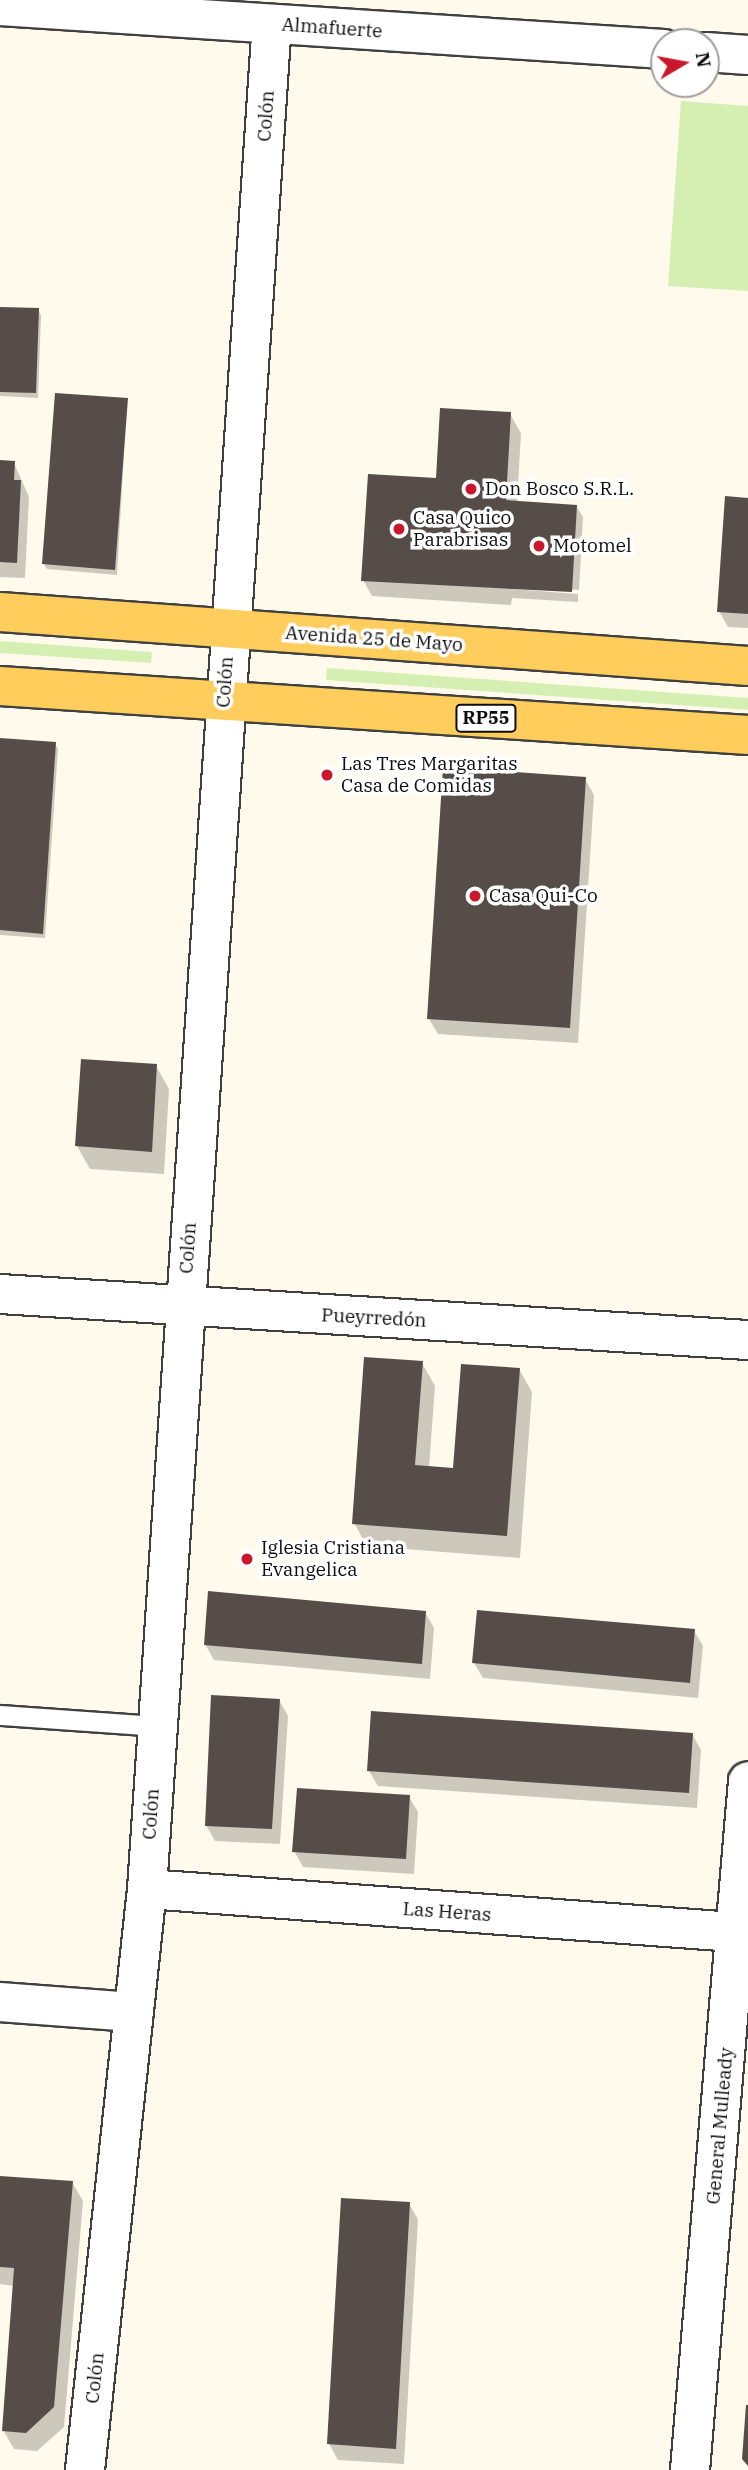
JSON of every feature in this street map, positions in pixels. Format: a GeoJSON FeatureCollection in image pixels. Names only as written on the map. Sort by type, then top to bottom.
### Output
{"type":"FeatureCollection","features":[{"type":"Feature","properties":{"kind":"main road","name":"Avenida 25 de Mayo"},"geometry":{"type":"LineString","coordinates":[[0,612],[748,666]]}},
{"type":"Feature","properties":{"kind":"main road","name":"RP55"},"geometry":{"type":"LineString","coordinates":[[0,686],[748,735]]}},
{"type":"Feature","properties":{"kind":"street","name":"Almafuerte"},"geometry":{"type":"LineString","coordinates":[[0,6],[272,24],[402,16],[650,47]]}},
{"type":"Feature","properties":{"kind":"street","name":"Colón"},"geometry":{"type":"LineString","coordinates":[[85,2470],[147,1889],[223,701],[272,24]]}},
{"type":"Feature","properties":{"kind":"street"},"geometry":{"type":"LineString","coordinates":[[720,53],[748,55]]}},
{"type":"Feature","properties":{"kind":"street","name":"Pueyrredón"},"geometry":{"type":"LineString","coordinates":[[0,1294],[748,1340]]}},
{"type":"Feature","properties":{"kind":"street","name":"General Mulleady"},"geometry":{"type":"LineString","coordinates":[[690,2470],[743,1933],[748,1781]]}},
{"type":"Feature","properties":{"kind":"street","name":"Las Heras"},"geometry":{"type":"LineString","coordinates":[[147,1889],[743,1933]]}},
{"type":"Feature","properties":{"kind":"street"},"geometry":{"type":"LineString","coordinates":[[0,2002],[134,2012]]}},
{"type":"Feature","properties":{"kind":"lane"},"geometry":{"type":"LineString","coordinates":[[0,1715],[157,1726]]}},
{"type":"Feature","properties":{"kind":"green space"},"geometry":{"type":"Polygon","coordinates":[[[681,101],[748,106],[748,291],[668,286],[681,101]]]}},
{"type":"Feature","properties":{"kind":"green space"},"geometry":{"type":"Polygon","coordinates":[[[0,641],[152,652],[151,663],[0,653],[0,641]]]}},
{"type":"Feature","properties":{"kind":"green space"},"geometry":{"type":"Polygon","coordinates":[[[327,668],[748,698],[748,710],[326,680],[327,668]]]}},
{"type":"Feature","properties":{"kind":"building"},"geometry":{"type":"Polygon","coordinates":[[[0,307],[39,308],[36,393],[0,392],[0,307]]]}},
{"type":"Feature","properties":{"kind":"building"},"geometry":{"type":"Polygon","coordinates":[[[55,393],[128,398],[115,570],[42,564],[55,393]]]}},
{"type":"Feature","properties":{"kind":"building"},"geometry":{"type":"Polygon","coordinates":[[[440,408],[511,412],[506,500],[577,505],[572,592],[361,581],[368,474],[436,478],[440,408]]]}},
{"type":"Feature","properties":{"kind":"building"},"geometry":{"type":"Polygon","coordinates":[[[0,460],[15,461],[14,480],[21,480],[17,563],[0,562],[0,460]]]}},
{"type":"Feature","properties":{"kind":"building"},"geometry":{"type":"Polygon","coordinates":[[[725,496],[748,498],[748,614],[717,612],[725,496]]]}},
{"type":"Feature","properties":{"kind":"building"},"geometry":{"type":"Polygon","coordinates":[[[0,738],[56,742],[43,934],[0,930],[0,738]]]}},
{"type":"Feature","properties":{"kind":"building"},"geometry":{"type":"Polygon","coordinates":[[[443,767],[586,777],[570,1028],[427,1019],[443,767]]]}},
{"type":"Feature","properties":{"kind":"building"},"geometry":{"type":"Polygon","coordinates":[[[81,1059],[157,1064],[152,1152],[75,1146],[81,1059]]]}},
{"type":"Feature","properties":{"kind":"building"},"geometry":{"type":"Polygon","coordinates":[[[364,1357],[423,1361],[415,1465],[453,1468],[461,1364],[520,1368],[507,1536],[352,1524],[364,1357]]]}},
{"type":"Feature","properties":{"kind":"building"},"geometry":{"type":"Polygon","coordinates":[[[208,1591],[426,1611],[422,1664],[204,1645],[208,1591]]]}},
{"type":"Feature","properties":{"kind":"building"},"geometry":{"type":"Polygon","coordinates":[[[477,1610],[695,1629],[690,1683],[472,1663],[477,1610]]]}},
{"type":"Feature","properties":{"kind":"building"},"geometry":{"type":"Polygon","coordinates":[[[211,1695],[280,1699],[272,1829],[205,1826],[211,1695]]]}},
{"type":"Feature","properties":{"kind":"building"},"geometry":{"type":"Polygon","coordinates":[[[371,1711],[693,1733],[689,1793],[367,1771],[371,1711]]]}},
{"type":"Feature","properties":{"kind":"building"},"geometry":{"type":"Polygon","coordinates":[[[297,1788],[410,1795],[406,1859],[292,1852],[297,1788]]]}},
{"type":"Feature","properties":{"kind":"building"},"geometry":{"type":"Polygon","coordinates":[[[0,2176],[73,2181],[54,2407],[26,2433],[2,2431],[14,2268],[0,2267],[0,2176]]]}},
{"type":"Feature","properties":{"kind":"building"},"geometry":{"type":"Polygon","coordinates":[[[341,2198],[410,2202],[396,2449],[327,2444],[341,2198]]]}},
{"type":"Feature","properties":{"kind":"building"},"geometry":{"type":"Polygon","coordinates":[[[748,2405],[748,2466],[742,2459],[748,2405]]]}},
{"type":"Feature","properties":{"kind":"place","name":"Don Bosco S.R.L."},"geometry":{"type":"Point","coordinates":[471,489]}},
{"type":"Feature","properties":{"kind":"place","name":"Casa Quico Parabrisas"},"geometry":{"type":"Point","coordinates":[399,529]}},
{"type":"Feature","properties":{"kind":"place","name":"Motomel"},"geometry":{"type":"Point","coordinates":[539,546]}},
{"type":"Feature","properties":{"kind":"place","name":"Las Tres Margaritas Casa de Comidas"},"geometry":{"type":"Point","coordinates":[327,775]}},
{"type":"Feature","properties":{"kind":"place","name":"Casa Qui-Co"},"geometry":{"type":"Point","coordinates":[475,896]}},
{"type":"Feature","properties":{"kind":"place","name":"Iglesia Cristiana Evangelica"},"geometry":{"type":"Point","coordinates":[247,1559]}}]}
